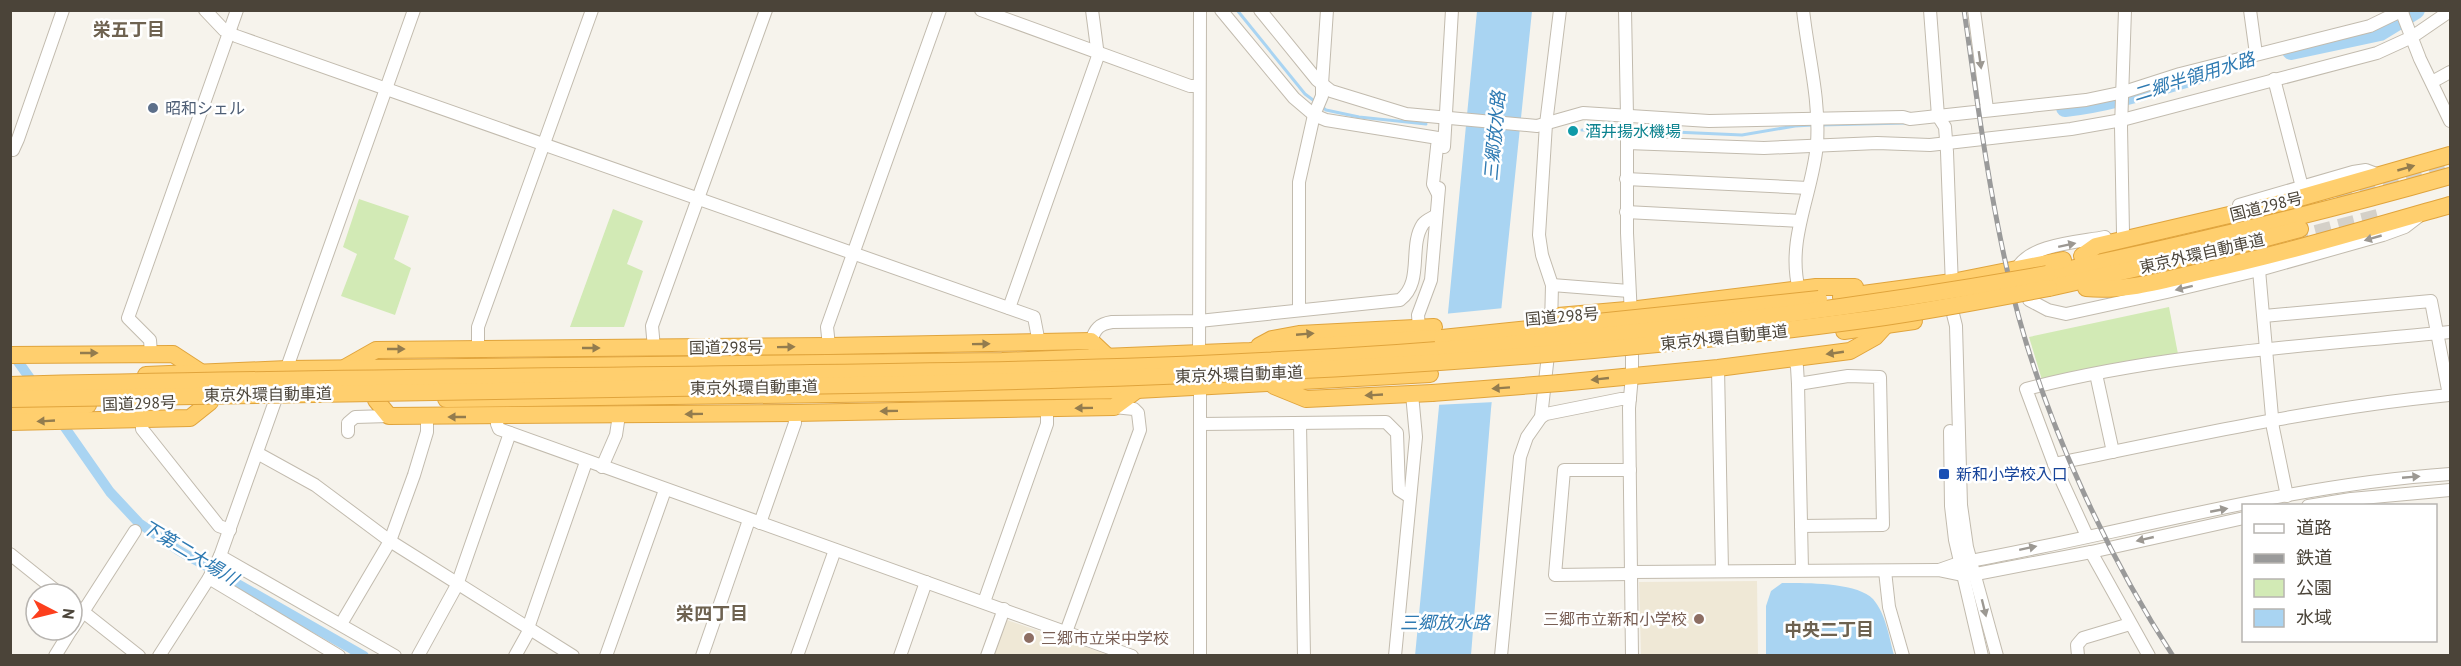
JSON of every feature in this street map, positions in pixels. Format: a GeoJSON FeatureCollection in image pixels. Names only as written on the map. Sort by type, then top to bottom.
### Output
{"type":"FeatureCollection","features":[{"type":"Feature","properties":{"kind":"highway","name":"国道298号"},"geometry":{"type":"LineString","coordinates":[[2082,256],[2096,246],[2289,201],[2451,155]]}},
{"type":"Feature","properties":{"kind":"highway","name":"東京外環自動車道"},"geometry":{"type":"LineString","coordinates":[[10,385],[996,370],[1262,361],[1432,350],[1724,323],[1936,294],[2048,274],[2235,233],[2349,205],[2451,176]]}},
{"type":"Feature","properties":{"kind":"highway","name":"東京外環自動車道"},"geometry":{"type":"LineString","coordinates":[[10,399],[643,389],[1232,375],[1589,351],[1720,339],[1862,321],[2049,288],[2236,246],[2451,186]]}},
{"type":"Feature","properties":{"kind":"highway","name":"国道298号"},"geometry":{"type":"LineString","coordinates":[[2086,288],[2107,290],[2156,282],[2264,258],[2451,205]]}},
{"type":"Feature","properties":{"kind":"highway","name":"国道298号"},"geometry":{"type":"LineString","coordinates":[[10,378],[287,369],[1002,361],[1250,351],[1272,339],[1299,334],[1423,332],[1841,297],[1952,282],[2202,231]]}},
{"type":"Feature","properties":{"kind":"highway","name":"国道298号"},"geometry":{"type":"LineString","coordinates":[[10,408],[275,400],[1137,390],[1430,374],[1716,349],[1885,326],[2029,300],[2209,260]]}},
{"type":"Feature","properties":{"kind":"highway","name":"国道298号"},"geometry":{"type":"LineString","coordinates":[[1423,332],[1631,310],[1816,287],[1852,286],[1876,291]]}},
{"type":"Feature","properties":{"kind":"highway","name":"国道298号"},"geometry":{"type":"LineString","coordinates":[[1267,384],[1306,399],[1432,393],[1560,383],[1718,368],[1850,351],[1875,337],[1885,326]]}},
{"type":"Feature","properties":{"kind":"highway"},"geometry":{"type":"LineString","coordinates":[[1092,341],[1108,357]]}},
{"type":"Feature","properties":{"kind":"highway","name":"国道298号"},"geometry":{"type":"LineString","coordinates":[[342,369],[376,350],[1092,341]]}},
{"type":"Feature","properties":{"kind":"highway"},"geometry":{"type":"LineString","coordinates":[[10,356],[173,354],[199,371]]}},
{"type":"Feature","properties":{"kind":"highway"},"geometry":{"type":"LineString","coordinates":[[376,400],[389,416],[794,413],[1114,407],[1137,390]]}},
{"type":"Feature","properties":{"kind":"highway"},"geometry":{"type":"LineString","coordinates":[[11,422],[190,418],[210,402]]}},
{"type":"Feature","properties":{"kind":"street"},"geometry":{"type":"LineString","coordinates":[[10,148],[13,150],[18,139],[63,10]]}},
{"type":"Feature","properties":{"kind":"street"},"geometry":{"type":"LineString","coordinates":[[205,10],[229,33],[1034,317],[1039,343]]}},
{"type":"Feature","properties":{"kind":"street"},"geometry":{"type":"LineString","coordinates":[[151,353],[150,340],[128,318],[237,10]]}},
{"type":"Feature","properties":{"kind":"street"},"geometry":{"type":"LineString","coordinates":[[159,656],[209,578],[220,556],[414,10]]}},
{"type":"Feature","properties":{"kind":"street"},"geometry":{"type":"LineString","coordinates":[[478,349],[478,327],[592,10]]}},
{"type":"Feature","properties":{"kind":"street"},"geometry":{"type":"LineString","coordinates":[[654,348],[652,326],[766,10]]}},
{"type":"Feature","properties":{"kind":"street"},"geometry":{"type":"LineString","coordinates":[[829,346],[827,327],[940,10]]}},
{"type":"Feature","properties":{"kind":"street"},"geometry":{"type":"LineString","coordinates":[[981,10],[1190,86],[1199,86]]}},
{"type":"Feature","properties":{"kind":"street"},"geometry":{"type":"LineString","coordinates":[[1009,308],[1098,52],[1092,10]]}},
{"type":"Feature","properties":{"kind":"street"},"geometry":{"type":"LineString","coordinates":[[1200,10],[1200,656]]}},
{"type":"Feature","properties":{"kind":"street"},"geometry":{"type":"LineString","coordinates":[[1221,10],[1294,98],[1314,115],[1346,124],[1438,138],[1433,184],[1438,194]]}},
{"type":"Feature","properties":{"kind":"street"},"geometry":{"type":"LineString","coordinates":[[1260,10],[1322,84],[1334,92],[1389,110],[1451,118],[1541,125],[1579,114],[1710,121],[1903,117],[1910,119],[2086,100],[2124,92],[2256,54],[2370,26],[2402,11],[2451,121]]}},
{"type":"Feature","properties":{"kind":"street"},"geometry":{"type":"LineString","coordinates":[[1299,310],[1298,191],[1314,115],[1322,96],[1327,10]]}},
{"type":"Feature","properties":{"kind":"street"},"geometry":{"type":"LineString","coordinates":[[1423,332],[1418,315],[1431,280],[1435,216],[1451,118],[1452,10]]}},
{"type":"Feature","properties":{"kind":"street"},"geometry":{"type":"LineString","coordinates":[[1541,417],[1553,300],[1552,285],[1539,243],[1541,125],[1560,10]]}},
{"type":"Feature","properties":{"kind":"street"},"geometry":{"type":"LineString","coordinates":[[1625,10],[1626,212],[1632,376],[1630,399],[1632,656]]}},
{"type":"Feature","properties":{"kind":"street"},"geometry":{"type":"LineString","coordinates":[[1799,290],[1796,255],[1800,221],[1817,146],[1818,119],[1803,10]]}},
{"type":"Feature","properties":{"kind":"street"},"geometry":{"type":"LineString","coordinates":[[1930,10],[1938,116],[1945,127],[1947,141],[1953,314],[1948,328],[1951,506],[1982,656]]}},
{"type":"Feature","properties":{"kind":"street"},"geometry":{"type":"LineString","coordinates":[[1974,10],[1987,109]]}},
{"type":"Feature","properties":{"kind":"street"},"geometry":{"type":"LineString","coordinates":[[2123,233],[2122,116],[2125,10]]}},
{"type":"Feature","properties":{"kind":"street"},"geometry":{"type":"LineString","coordinates":[[2250,10],[2256,54]]}},
{"type":"Feature","properties":{"kind":"street"},"geometry":{"type":"LineString","coordinates":[[1627,141],[1726,147],[1884,143],[1930,145],[1947,141],[2071,129],[2377,53],[2412,37],[2451,11]]}},
{"type":"Feature","properties":{"kind":"street"},"geometry":{"type":"LineString","coordinates":[[2432,82],[2451,72]]}},
{"type":"Feature","properties":{"kind":"street"},"geometry":{"type":"LineString","coordinates":[[2274,80],[2302,187]]}},
{"type":"Feature","properties":{"kind":"street"},"geometry":{"type":"LineString","coordinates":[[2017,269],[2021,262],[2032,253],[2123,233],[2366,170],[2379,175]]}},
{"type":"Feature","properties":{"kind":"street"},"geometry":{"type":"LineString","coordinates":[[1626,179],[1808,188]]}},
{"type":"Feature","properties":{"kind":"street"},"geometry":{"type":"LineString","coordinates":[[1626,212],[1800,221]]}},
{"type":"Feature","properties":{"kind":"street"},"geometry":{"type":"LineString","coordinates":[[2029,300],[2049,310],[2066,314],[2259,270],[2383,235],[2405,227],[2424,212]]}},
{"type":"Feature","properties":{"kind":"street"},"geometry":{"type":"LineString","coordinates":[[1092,341],[1094,332],[1103,323],[1199,321],[1400,300],[1410,292],[1419,236],[1424,223],[1435,216]]}},
{"type":"Feature","properties":{"kind":"street"},"geometry":{"type":"LineString","coordinates":[[2259,270],[2272,419],[2288,496]]}},
{"type":"Feature","properties":{"kind":"street"},"geometry":{"type":"LineString","coordinates":[[1552,285],[1629,291]]}},
{"type":"Feature","properties":{"kind":"street"},"geometry":{"type":"LineString","coordinates":[[2054,464],[2272,419],[2349,406],[2449,395],[2431,301],[2264,316]]}},
{"type":"Feature","properties":{"kind":"street"},"geometry":{"type":"LineString","coordinates":[[2087,536],[2054,464],[2026,389],[2157,362],[2266,349],[2451,332]]}},
{"type":"Feature","properties":{"kind":"street"},"geometry":{"type":"LineString","coordinates":[[1794,359],[1798,384],[1802,570]]}},
{"type":"Feature","properties":{"kind":"street"},"geometry":{"type":"LineString","coordinates":[[1718,368],[1722,571]]}},
{"type":"Feature","properties":{"kind":"street"},"geometry":{"type":"LineString","coordinates":[[2096,374],[2114,452]]}},
{"type":"Feature","properties":{"kind":"street"},"geometry":{"type":"LineString","coordinates":[[1395,656],[1416,425],[1413,375]]}},
{"type":"Feature","properties":{"kind":"street"},"geometry":{"type":"LineString","coordinates":[[1798,384],[1848,376],[1880,377],[1883,525],[1801,526]]}},
{"type":"Feature","properties":{"kind":"street"},"geometry":{"type":"LineString","coordinates":[[1502,656],[1520,457],[1527,437],[1541,417],[1546,414],[1630,399]]}},
{"type":"Feature","properties":{"kind":"street"},"geometry":{"type":"LineString","coordinates":[[1066,632],[1140,430],[1140,417],[1134,409],[1114,407]]}},
{"type":"Feature","properties":{"kind":"street"},"geometry":{"type":"LineString","coordinates":[[984,602],[1047,424],[1047,408]]}},
{"type":"Feature","properties":{"kind":"street"},"geometry":{"type":"LineString","coordinates":[[702,656],[795,423],[794,413]]}},
{"type":"Feature","properties":{"kind":"street"},"geometry":{"type":"LineString","coordinates":[[602,467],[616,435],[619,415]]}},
{"type":"Feature","properties":{"kind":"street"},"geometry":{"type":"LineString","coordinates":[[348,432],[348,423],[355,417],[389,416]]}},
{"type":"Feature","properties":{"kind":"street"},"geometry":{"type":"LineString","coordinates":[[497,416],[496,424],[499,429],[586,462],[1132,656]]}},
{"type":"Feature","properties":{"kind":"street"},"geometry":{"type":"LineString","coordinates":[[340,624],[390,542],[427,432],[427,417]]}},
{"type":"Feature","properties":{"kind":"street"},"geometry":{"type":"LineString","coordinates":[[142,419],[142,429],[219,526],[230,530]]}},
{"type":"Feature","properties":{"kind":"street"},"geometry":{"type":"LineString","coordinates":[[1200,424],[1386,422],[1397,433],[1398,490],[1410,497]]}},
{"type":"Feature","properties":{"kind":"street"},"geometry":{"type":"LineString","coordinates":[[1300,423],[1304,656]]}},
{"type":"Feature","properties":{"kind":"street"},"geometry":{"type":"LineString","coordinates":[[418,656],[457,585],[510,433]]}},
{"type":"Feature","properties":{"kind":"street"},"geometry":{"type":"LineString","coordinates":[[257,453],[323,490],[390,542],[573,656]]}},
{"type":"Feature","properties":{"kind":"street"},"geometry":{"type":"LineString","coordinates":[[515,656],[529,628],[586,462]]}},
{"type":"Feature","properties":{"kind":"street"},"geometry":{"type":"LineString","coordinates":[[1630,470],[1564,470],[1555,575],[1722,571],[1938,570],[1964,566],[2087,536],[2242,505]]}},
{"type":"Feature","properties":{"kind":"street"},"geometry":{"type":"LineString","coordinates":[[2248,504],[2393,479],[2451,474]]}},
{"type":"Feature","properties":{"kind":"street"},"geometry":{"type":"LineString","coordinates":[[606,656],[665,490]]}},
{"type":"Feature","properties":{"kind":"street"},"geometry":{"type":"LineString","coordinates":[[2320,504],[2451,490]]}},
{"type":"Feature","properties":{"kind":"street"},"geometry":{"type":"LineString","coordinates":[[1976,574],[2091,552],[2242,518]]}},
{"type":"Feature","properties":{"kind":"street"},"geometry":{"type":"LineString","coordinates":[[84,610],[135,531]]}},
{"type":"Feature","properties":{"kind":"street"},"geometry":{"type":"LineString","coordinates":[[797,656],[835,550]]}},
{"type":"Feature","properties":{"kind":"street"},"geometry":{"type":"LineString","coordinates":[[2091,552],[2149,656]]}},
{"type":"Feature","properties":{"kind":"street"},"geometry":{"type":"LineString","coordinates":[[10,554],[45,582]]}},
{"type":"Feature","properties":{"kind":"street"},"geometry":{"type":"LineString","coordinates":[[220,556],[395,656]]}},
{"type":"Feature","properties":{"kind":"street"},"geometry":{"type":"LineString","coordinates":[[1964,566],[1976,574],[1997,656]]}},
{"type":"Feature","properties":{"kind":"street"},"geometry":{"type":"LineString","coordinates":[[1885,571],[1889,607],[1903,656]]}},
{"type":"Feature","properties":{"kind":"street"},"geometry":{"type":"LineString","coordinates":[[209,578],[332,654]]}},
{"type":"Feature","properties":{"kind":"street"},"geometry":{"type":"LineString","coordinates":[[900,656],[926,582]]}},
{"type":"Feature","properties":{"kind":"street"},"geometry":{"type":"LineString","coordinates":[[987,656],[1004,609]]}},
{"type":"Feature","properties":{"kind":"street"},"geometry":{"type":"LineString","coordinates":[[84,613],[139,656]]}},
{"type":"Feature","properties":{"kind":"street"},"geometry":{"type":"LineString","coordinates":[[2078,656],[2078,645],[2084,638],[2130,624]]}},
{"type":"Feature","properties":{"kind":"street"},"geometry":{"type":"LineString","coordinates":[[55,656],[64,642]]}},
{"type":"Feature","properties":{"kind":"shaded area","name":"三郷市立新和小学校"},"geometry":{"type":"Polygon","coordinates":[[[1757,581],[1758,655],[1641,655],[1639,582],[1757,581]]]}},
{"type":"Feature","properties":{"kind":"shaded area","name":"三郷市立栄中学校"},"geometry":{"type":"Polygon","coordinates":[[[1007,620],[1109,655],[994,655],[1007,620]]]}},
{"type":"Feature","properties":{"kind":"green space"},"geometry":{"type":"Polygon","coordinates":[[[359,199],[409,216],[394,259],[411,268],[395,315],[341,296],[357,254],[343,247],[359,199]]]}},
{"type":"Feature","properties":{"kind":"green space"},"geometry":{"type":"Polygon","coordinates":[[[613,209],[643,221],[627,264],[643,271],[624,327],[570,327],[613,209]]]}},
{"type":"Feature","properties":{"kind":"green space"},"geometry":{"type":"Polygon","coordinates":[[[2169,307],[2178,354],[2042,380],[2029,337],[2169,307]]]}},
{"type":"Feature","properties":{"kind":"water","name":"三郷放水路"},"geometry":{"type":"Polygon","coordinates":[[[1477,11],[1532,11],[1491,409],[1471,655],[1415,656],[1477,11]]]}},
{"type":"Feature","properties":{"kind":"water"},"geometry":{"type":"Polygon","coordinates":[[[1782,583],[1843,586],[1865,593],[1873,599],[1881,612],[1894,655],[1766,655],[1766,606],[1771,591],[1782,583]]]}},
{"type":"Feature","properties":{"kind":"pier"},"geometry":{"type":"Polygon","coordinates":[[[1504,308],[1495,402],[1435,405],[1444,314],[1504,308]]]}},
{"type":"Feature","properties":{"kind":"waterway","name":"二郷半領用水路"},"geometry":{"type":"LineString","coordinates":[[1237,10],[1305,94],[1317,103]]}},
{"type":"Feature","properties":{"kind":"waterway","name":"二郷半領用水路"},"geometry":{"type":"LineString","coordinates":[[2291,51],[2380,32],[2416,10]]}},
{"type":"Feature","properties":{"kind":"waterway","name":"二郷半領用水路"},"geometry":{"type":"LineString","coordinates":[[2065,108],[2119,98],[2206,73]]}},
{"type":"Feature","properties":{"kind":"waterway","name":"二郷半領用水路"},"geometry":{"type":"LineString","coordinates":[[1322,107],[1326,110],[1359,117],[1426,124]]}},
{"type":"Feature","properties":{"kind":"waterway","name":"二郷半領用水路"},"geometry":{"type":"LineString","coordinates":[[1820,125],[1906,123]]}},
{"type":"Feature","properties":{"kind":"waterway","name":"二郷半領用水路"},"geometry":{"type":"LineString","coordinates":[[1629,130],[1742,135],[1813,125]]}},
{"type":"Feature","properties":{"kind":"waterway","name":"二郷半領用水路"},"geometry":{"type":"LineString","coordinates":[[1582,130],[1622,130]]}},
{"type":"Feature","properties":{"kind":"waterway","name":"下第二大場川"},"geometry":{"type":"LineString","coordinates":[[12,353],[36,387]]}},
{"type":"Feature","properties":{"kind":"waterway","name":"下第二大場川"},"geometry":{"type":"LineString","coordinates":[[59,419],[110,492],[139,523],[178,550],[364,656]]}},
{"type":"Feature","properties":{"kind":"tunnel"},"geometry":{"type":"LineString","coordinates":[[2337,198],[2450,166]]}},
{"type":"Feature","properties":{"kind":"tunnel"},"geometry":{"type":"LineString","coordinates":[[2202,231],[2277,213]]}},
{"type":"Feature","properties":{"kind":"tunnel"},"geometry":{"type":"LineString","coordinates":[[2246,251],[2378,217]]}},
{"type":"Feature","properties":{"kind":"railway"},"geometry":{"type":"LineString","coordinates":[[1964,10],[2001,242],[2032,361],[2064,449],[2104,536],[2126,578],[2173,656]]}},
{"type":"Feature","properties":{"kind":"place","name":"昭和シェル"},"geometry":{"type":"Point","coordinates":[153,108]}},
{"type":"Feature","properties":{"kind":"place","name":"酒井揚水機場"},"geometry":{"type":"Point","coordinates":[1573,131]}},
{"type":"Feature","properties":{"kind":"place","name":"新和小学校入口"},"geometry":{"type":"Point","coordinates":[1944,474]}},
{"type":"Feature","properties":{"kind":"place","name":"三郷市立新和小学校"},"geometry":{"type":"Point","coordinates":[1699,619]}},
{"type":"Feature","properties":{"kind":"place","name":"三郷市立栄中学校"},"geometry":{"type":"Point","coordinates":[1029,638]}},
{"type":"Feature","properties":{"kind":"district","name":"栄五丁目"},"geometry":{"type":"Point","coordinates":[129,30]}},
{"type":"Feature","properties":{"kind":"district","name":"栄四丁目"},"geometry":{"type":"Point","coordinates":[712,614]}},
{"type":"Feature","properties":{"kind":"district","name":"中央二丁目"},"geometry":{"type":"Point","coordinates":[1829,630]}}]}
